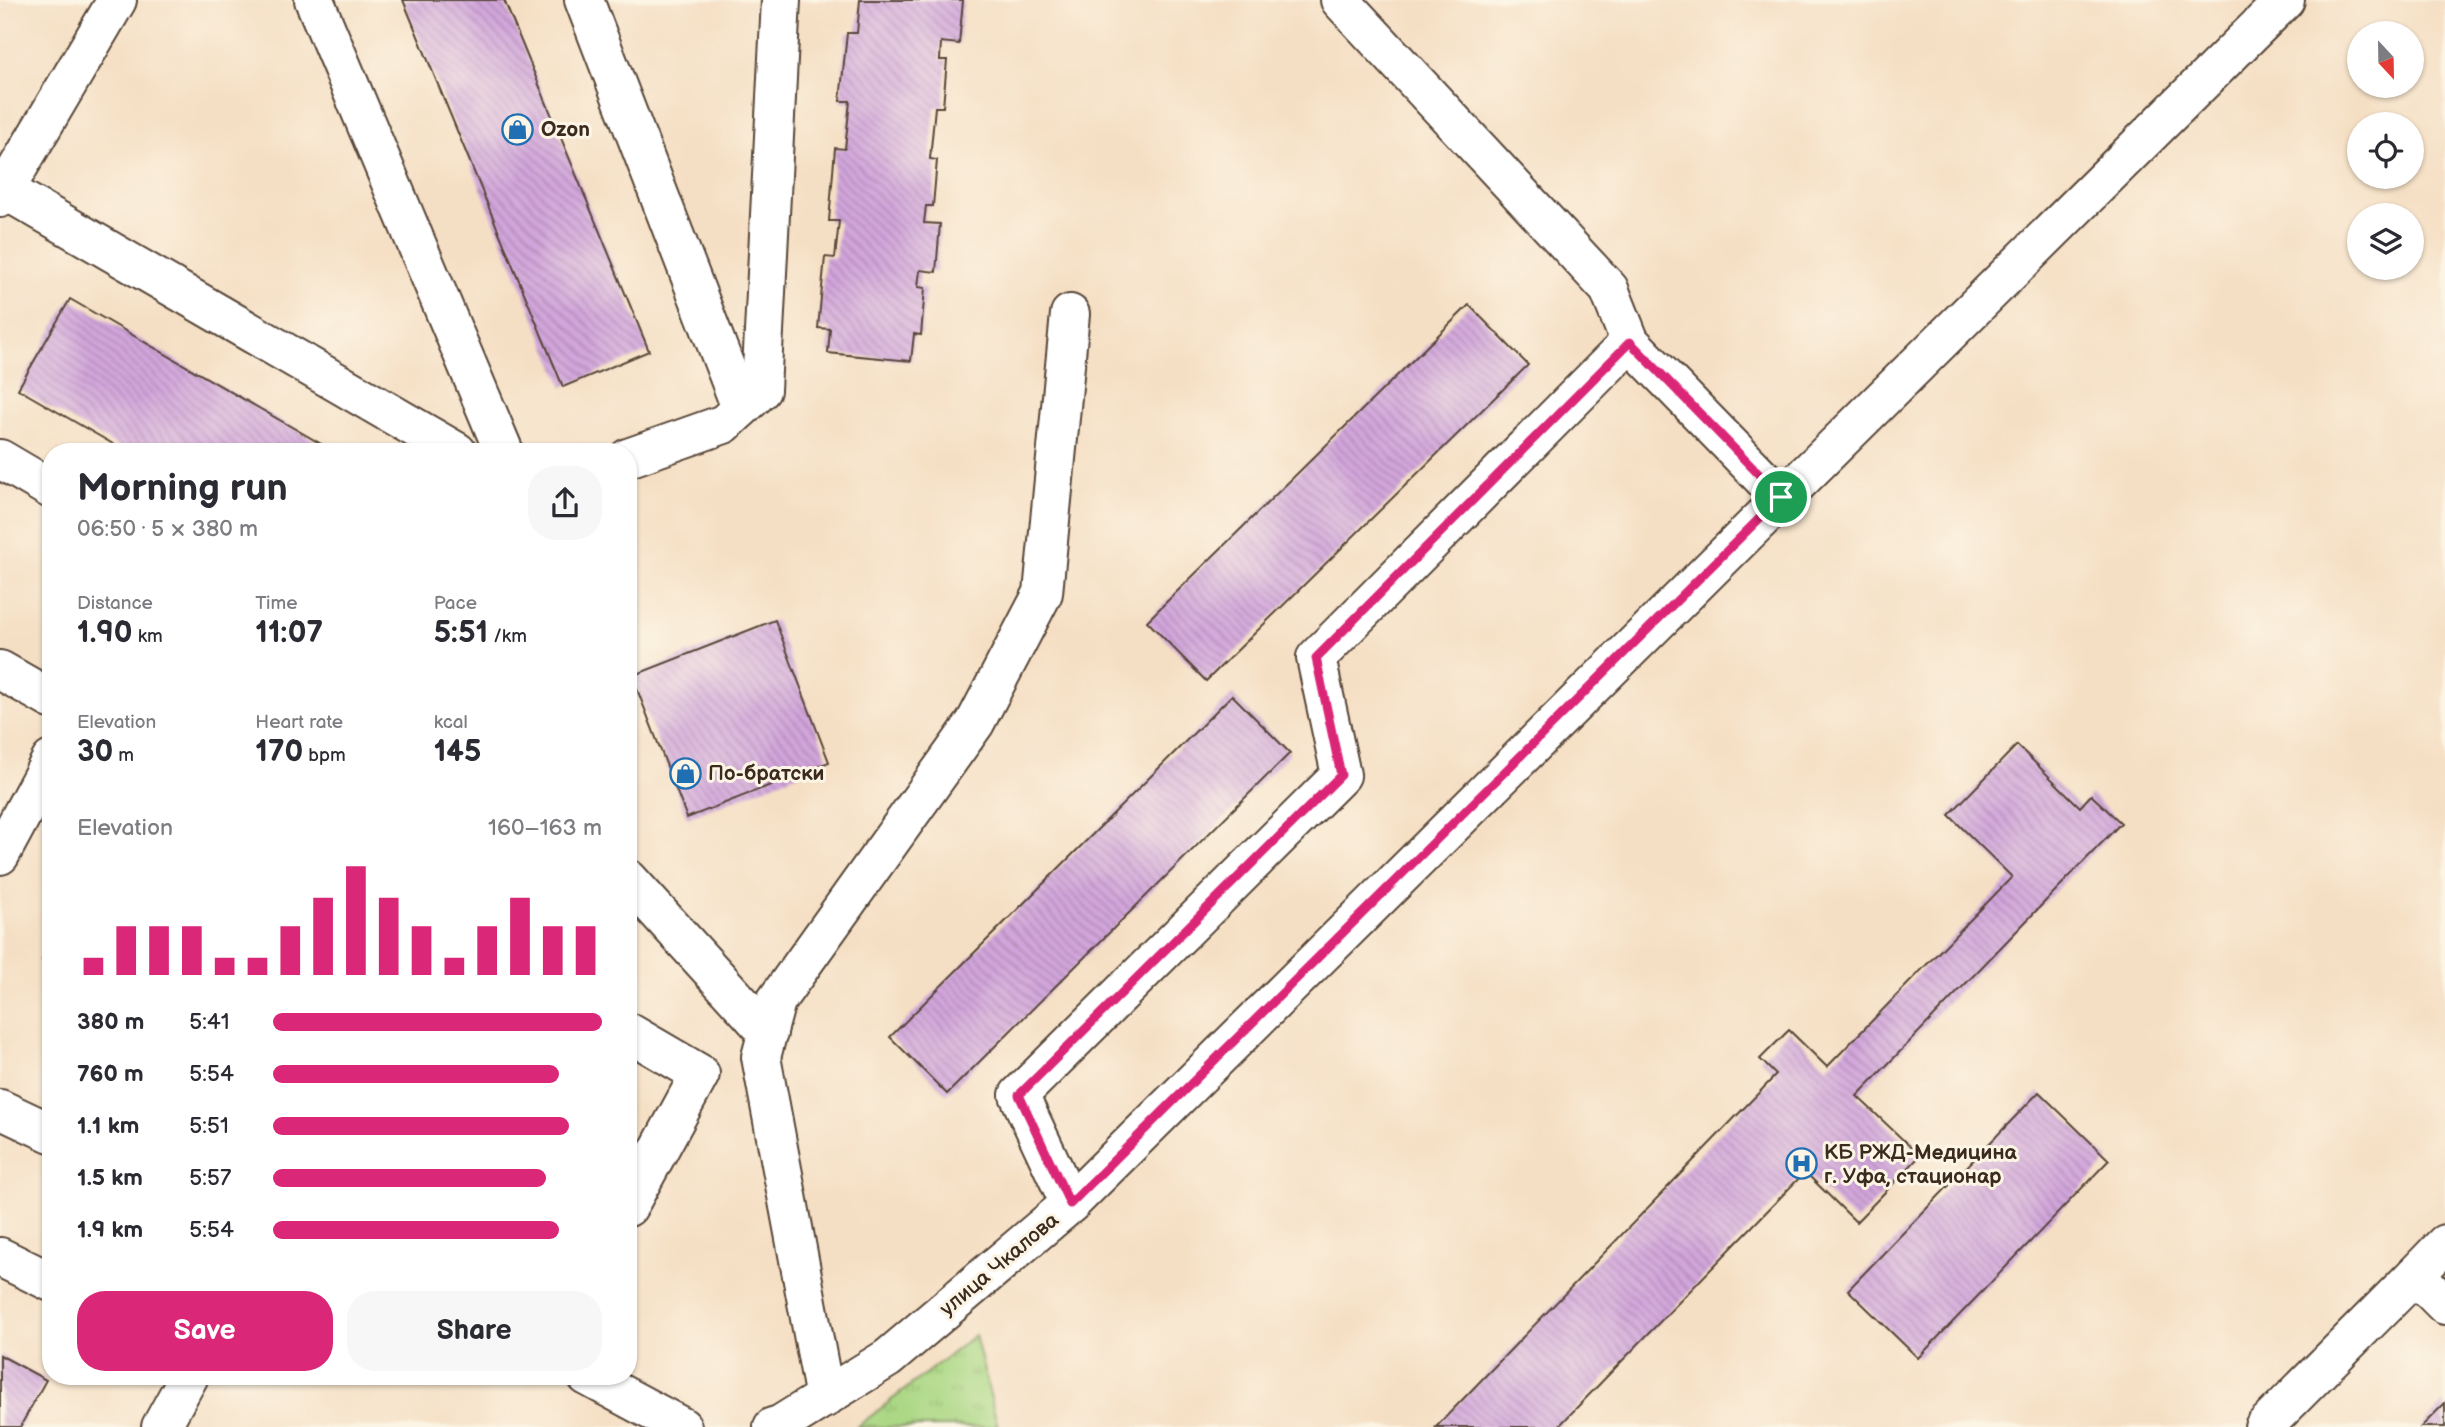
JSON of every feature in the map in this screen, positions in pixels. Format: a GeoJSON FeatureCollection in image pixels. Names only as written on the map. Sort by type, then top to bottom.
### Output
{"type":"FeatureCollection","features":[{"type":"Feature","properties":{"kind":"street"},"geometry":{"type":"LineString","coordinates":[[117,0],[2,194],[441,443]]}},
{"type":"Feature","properties":{"kind":"street"},"geometry":{"type":"LineString","coordinates":[[314,0],[500,443]]}},
{"type":"Feature","properties":{"kind":"street"},"geometry":{"type":"LineString","coordinates":[[584,0],[741,408]]}},
{"type":"Feature","properties":{"kind":"street"},"geometry":{"type":"LineString","coordinates":[[637,455],[724,424],[761,390],[781,0]]}},
{"type":"Feature","properties":{"kind":"street"},"geometry":{"type":"LineString","coordinates":[[1340,0],[1609,289],[1630,342],[1781,497]]}},
{"type":"Feature","properties":{"kind":"street","name":"улица Чкалова"},"geometry":{"type":"LineString","coordinates":[[779,1426],[888,1358],[1070,1204],[2285,0]]}},
{"type":"Feature","properties":{"kind":"street"},"geometry":{"type":"LineString","coordinates":[[825,1398],[761,1057],[776,1001],[975,723],[1044,593],[1070,314]]}},
{"type":"Feature","properties":{"kind":"street"},"geometry":{"type":"LineString","coordinates":[[1070,1204],[1019,1095],[1341,775],[1316,658],[1630,342]]}},
{"type":"Feature","properties":{"kind":"street"},"geometry":{"type":"LineString","coordinates":[[0,460],[42,484]]}},
{"type":"Feature","properties":{"kind":"street"},"geometry":{"type":"LineString","coordinates":[[0,670],[42,694]]}},
{"type":"Feature","properties":{"kind":"street"},"geometry":{"type":"LineString","coordinates":[[0,855],[42,777]]}},
{"type":"Feature","properties":{"kind":"street"},"geometry":{"type":"LineString","coordinates":[[637,889],[768,1033]]}},
{"type":"Feature","properties":{"kind":"street"},"geometry":{"type":"LineString","coordinates":[[637,1037],[700,1074],[637,1190]]}},
{"type":"Feature","properties":{"kind":"street"},"geometry":{"type":"LineString","coordinates":[[0,1109],[42,1129]]}},
{"type":"Feature","properties":{"kind":"street"},"geometry":{"type":"LineString","coordinates":[[2264,1427],[2445,1244]]}},
{"type":"Feature","properties":{"kind":"street"},"geometry":{"type":"LineString","coordinates":[[0,1257],[42,1278]]}},
{"type":"Feature","properties":{"kind":"street"},"geometry":{"type":"LineString","coordinates":[[2414,1275],[2445,1305]]}},
{"type":"Feature","properties":{"kind":"street"},"geometry":{"type":"LineString","coordinates":[[161,1427],[184,1385]]}},
{"type":"Feature","properties":{"kind":"street"},"geometry":{"type":"LineString","coordinates":[[604,1385],[682,1427]]}},
{"type":"Feature","properties":{"kind":"green space"},"geometry":{"type":"Polygon","coordinates":[[[975,1335],[998,1427],[857,1427],[975,1335]]]}},
{"type":"Feature","properties":{"kind":"building"},"geometry":{"type":"Polygon","coordinates":[[[403,0],[504,0],[649,351],[563,387],[403,0]]]}},
{"type":"Feature","properties":{"kind":"building"},"geometry":{"type":"Polygon","coordinates":[[[860,0],[963,0],[959,44],[941,42],[940,60],[947,60],[943,107],[935,107],[930,159],[937,160],[933,206],[926,206],[924,223],[940,224],[936,272],[920,270],[918,287],[925,288],[921,335],[914,334],[911,361],[828,353],[830,329],[818,328],[825,257],[835,258],[839,221],[829,221],[835,148],[845,149],[850,101],[840,101],[847,33],[857,33],[860,0]]]}},
{"type":"Feature","properties":{"kind":"building"},"geometry":{"type":"Polygon","coordinates":[[[70,299],[319,443],[111,443],[18,389],[70,299]]]}},
{"type":"Feature","properties":{"kind":"building"},"geometry":{"type":"Polygon","coordinates":[[[1469,305],[1528,365],[1206,681],[1147,621],[1469,305]]]}},
{"type":"Feature","properties":{"kind":"building"},"geometry":{"type":"Polygon","coordinates":[[[775,620],[829,762],[687,818],[637,689],[637,674],[775,620]]]}},
{"type":"Feature","properties":{"kind":"building"},"geometry":{"type":"Polygon","coordinates":[[[1232,695],[1290,753],[947,1094],[890,1037],[1232,695]]]}},
{"type":"Feature","properties":{"kind":"building"},"geometry":{"type":"Polygon","coordinates":[[[2017,745],[2080,807],[2091,795],[2121,823],[1857,1096],[1920,1156],[1856,1222],[1805,1172],[1558,1427],[1436,1427],[1776,1075],[1760,1059],[1789,1030],[1827,1067],[2012,877],[1949,815],[2017,745]]]}},
{"type":"Feature","properties":{"kind":"building"},"geometry":{"type":"Polygon","coordinates":[[[2039,1092],[2109,1160],[1918,1358],[1848,1290],[2039,1092]]]}},
{"type":"Feature","properties":{"kind":"building"},"geometry":{"type":"Polygon","coordinates":[[[0,1355],[42,1378],[43,1385],[20,1427],[0,1427],[0,1355]]]}},
{"type":"Feature","properties":{"kind":"building"},"geometry":{"type":"Polygon","coordinates":[[[2445,1403],[2445,1427],[2421,1427],[2445,1403]]]}},
{"type":"Feature","properties":{"kind":"place","name":"Ozon"},"geometry":{"type":"Point","coordinates":[518,129]}},
{"type":"Feature","properties":{"kind":"place","name":"По-братски"},"geometry":{"type":"Point","coordinates":[685,773]}},
{"type":"Feature","properties":{"kind":"place","name":"КБ РЖД-Медицина г. Уфа, стационар"},"geometry":{"type":"Point","coordinates":[1801,1164]}},
{"type":"Feature","properties":{"kind":"route"},"geometry":{"type":"LineString","coordinates":[[1630,342],[1781,497],[1496,780],[1070,1204],[1019,1095],[1341,775],[1316,658],[1630,342]]}}]}
